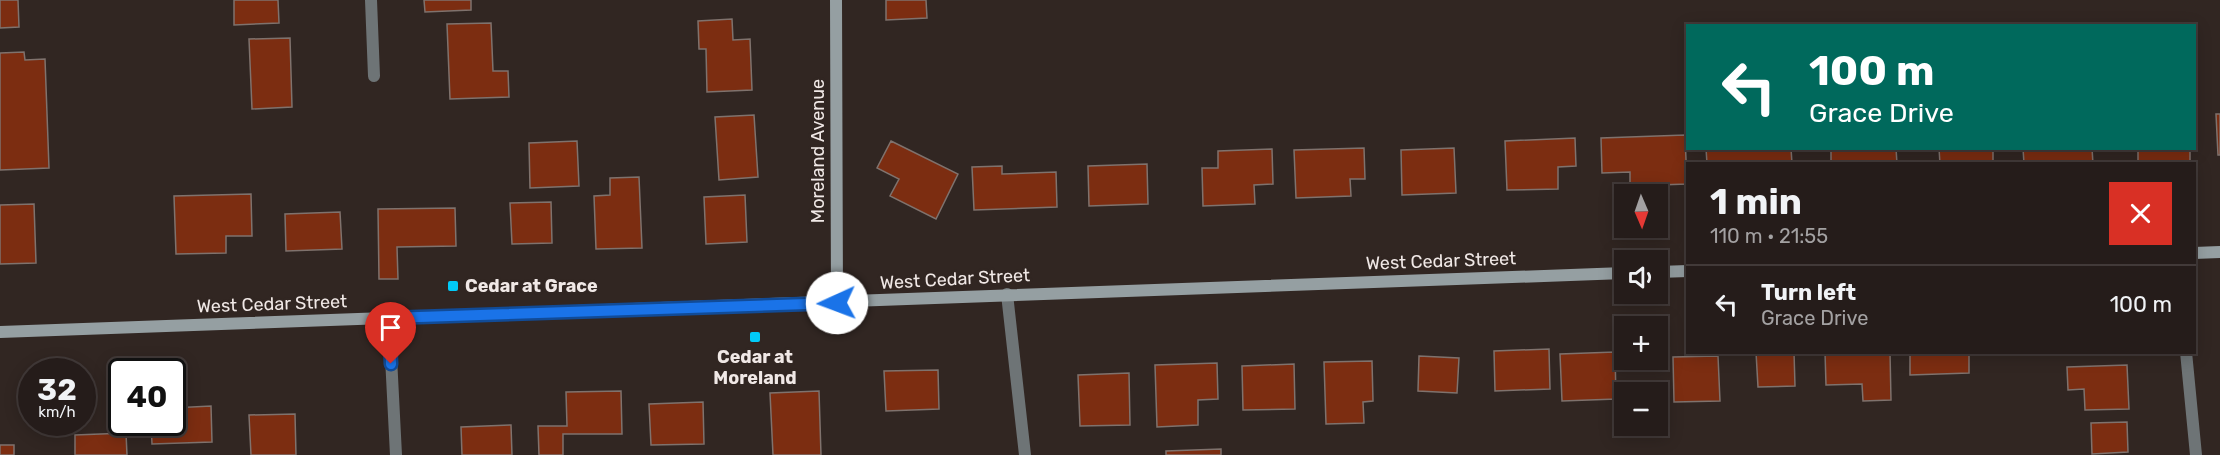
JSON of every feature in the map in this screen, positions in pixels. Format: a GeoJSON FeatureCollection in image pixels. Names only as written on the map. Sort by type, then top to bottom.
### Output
{"type":"FeatureCollection","features":[{"type":"Feature","properties":{"kind":"street"},"geometry":{"type":"LineString","coordinates":[[371,0],[374,76]]}},
{"type":"Feature","properties":{"kind":"street","name":"Moreland Avenue"},"geometry":{"type":"LineString","coordinates":[[836,0],[837,303]]}},
{"type":"Feature","properties":{"kind":"street"},"geometry":{"type":"LineString","coordinates":[[2196,253],[2220,252]]}},
{"type":"Feature","properties":{"kind":"street"},"geometry":{"type":"LineString","coordinates":[[1668,272],[1686,271]]}},
{"type":"Feature","properties":{"kind":"street","name":"West Cedar Street"},"geometry":{"type":"LineString","coordinates":[[0,332],[1614,273]]}},
{"type":"Feature","properties":{"kind":"street"},"geometry":{"type":"LineString","coordinates":[[1007,294],[1025,455]]}},
{"type":"Feature","properties":{"kind":"street"},"geometry":{"type":"LineString","coordinates":[[389,318],[396,455]]}},
{"type":"Feature","properties":{"kind":"street"},"geometry":{"type":"LineString","coordinates":[[2186,354],[2196,455]]}},
{"type":"Feature","properties":{"kind":"building"},"geometry":{"type":"Polygon","coordinates":[[[0,0],[18,0],[19,27],[0,28],[0,0]]]}},
{"type":"Feature","properties":{"kind":"building"},"geometry":{"type":"Polygon","coordinates":[[[234,0],[278,0],[279,23],[234,25],[234,0]]]}},
{"type":"Feature","properties":{"kind":"building"},"geometry":{"type":"Polygon","coordinates":[[[424,0],[471,0],[471,10],[425,12],[424,0]]]}},
{"type":"Feature","properties":{"kind":"building"},"geometry":{"type":"Polygon","coordinates":[[[886,0],[926,0],[927,18],[886,20],[886,0]]]}},
{"type":"Feature","properties":{"kind":"building"},"geometry":{"type":"Polygon","coordinates":[[[732,19],[733,40],[750,39],[752,90],[707,92],[706,49],[699,49],[698,21],[732,19]]]}},
{"type":"Feature","properties":{"kind":"building"},"geometry":{"type":"Polygon","coordinates":[[[491,23],[493,71],[508,71],[509,97],[450,99],[447,24],[491,23]]]}},
{"type":"Feature","properties":{"kind":"building"},"geometry":{"type":"Polygon","coordinates":[[[290,38],[292,107],[252,109],[249,39],[290,38]]]}},
{"type":"Feature","properties":{"kind":"building"},"geometry":{"type":"Polygon","coordinates":[[[24,52],[25,60],[45,59],[49,168],[0,170],[0,53],[24,52]]]}},
{"type":"Feature","properties":{"kind":"building"},"geometry":{"type":"Polygon","coordinates":[[[2216,114],[2220,114],[2220,155],[2218,155],[2216,114]]]}},
{"type":"Feature","properties":{"kind":"building"},"geometry":{"type":"Polygon","coordinates":[[[754,115],[758,177],[719,180],[715,117],[754,115]]]}},
{"type":"Feature","properties":{"kind":"building"},"geometry":{"type":"Polygon","coordinates":[[[1685,135],[1686,184],[1630,184],[1630,172],[1602,173],[1601,138],[1685,135]]]}},
{"type":"Feature","properties":{"kind":"building"},"geometry":{"type":"Polygon","coordinates":[[[1575,138],[1576,166],[1558,167],[1558,189],[1507,190],[1505,141],[1575,138]]]}},
{"type":"Feature","properties":{"kind":"building"},"geometry":{"type":"Polygon","coordinates":[[[577,141],[579,186],[530,188],[529,143],[577,141]]]}},
{"type":"Feature","properties":{"kind":"building"},"geometry":{"type":"Polygon","coordinates":[[[891,141],[958,174],[936,219],[890,196],[899,179],[877,168],[891,141]]]}},
{"type":"Feature","properties":{"kind":"building"},"geometry":{"type":"Polygon","coordinates":[[[1364,148],[1365,179],[1350,179],[1351,196],[1296,198],[1294,150],[1364,148]]]}},
{"type":"Feature","properties":{"kind":"building"},"geometry":{"type":"Polygon","coordinates":[[[1454,148],[1456,193],[1402,195],[1401,150],[1454,148]]]}},
{"type":"Feature","properties":{"kind":"building"},"geometry":{"type":"Polygon","coordinates":[[[1272,149],[1273,184],[1254,185],[1255,204],[1203,206],[1202,168],[1218,168],[1218,151],[1272,149]]]}},
{"type":"Feature","properties":{"kind":"building"},"geometry":{"type":"Polygon","coordinates":[[[1706,150],[1791,150],[1792,162],[1707,162],[1706,150]]]}},
{"type":"Feature","properties":{"kind":"building"},"geometry":{"type":"Polygon","coordinates":[[[1831,150],[1896,150],[1897,162],[1831,162],[1831,150]]]}},
{"type":"Feature","properties":{"kind":"building"},"geometry":{"type":"Polygon","coordinates":[[[1939,150],[1993,150],[1993,162],[1940,162],[1939,150]]]}},
{"type":"Feature","properties":{"kind":"building"},"geometry":{"type":"Polygon","coordinates":[[[2023,150],[2092,150],[2093,162],[2024,162],[2023,150]]]}},
{"type":"Feature","properties":{"kind":"building"},"geometry":{"type":"Polygon","coordinates":[[[2138,150],[2190,150],[2190,162],[2138,162],[2138,150]]]}},
{"type":"Feature","properties":{"kind":"building"},"geometry":{"type":"Polygon","coordinates":[[[1147,164],[1148,204],[1089,206],[1088,166],[1147,164]]]}},
{"type":"Feature","properties":{"kind":"building"},"geometry":{"type":"Polygon","coordinates":[[[1002,166],[1002,174],[1056,172],[1057,207],[974,210],[972,167],[1002,166]]]}},
{"type":"Feature","properties":{"kind":"building"},"geometry":{"type":"Polygon","coordinates":[[[639,177],[642,248],[596,249],[594,196],[610,195],[610,178],[639,177]]]}},
{"type":"Feature","properties":{"kind":"building"},"geometry":{"type":"Polygon","coordinates":[[[251,194],[252,236],[226,236],[226,253],[176,254],[174,196],[251,194]]]}},
{"type":"Feature","properties":{"kind":"building"},"geometry":{"type":"Polygon","coordinates":[[[745,195],[747,242],[706,244],[704,197],[745,195]]]}},
{"type":"Feature","properties":{"kind":"building"},"geometry":{"type":"Polygon","coordinates":[[[551,202],[552,243],[512,244],[510,203],[551,202]]]}},
{"type":"Feature","properties":{"kind":"building"},"geometry":{"type":"Polygon","coordinates":[[[34,204],[36,263],[0,264],[0,205],[34,204]]]}},
{"type":"Feature","properties":{"kind":"building"},"geometry":{"type":"Polygon","coordinates":[[[455,208],[456,246],[397,247],[398,279],[379,279],[378,209],[455,208]]]}},
{"type":"Feature","properties":{"kind":"building"},"geometry":{"type":"Polygon","coordinates":[[[340,212],[342,249],[286,251],[285,214],[340,212]]]}},
{"type":"Feature","properties":{"kind":"building"},"geometry":{"type":"Polygon","coordinates":[[[1549,349],[1550,389],[1495,391],[1494,351],[1549,349]]]}},
{"type":"Feature","properties":{"kind":"building"},"geometry":{"type":"Polygon","coordinates":[[[1614,352],[1614,399],[1562,401],[1560,354],[1614,352]]]}},
{"type":"Feature","properties":{"kind":"building"},"geometry":{"type":"Polygon","coordinates":[[[1756,354],[1794,354],[1795,386],[1758,387],[1756,354]]]}},
{"type":"Feature","properties":{"kind":"building"},"geometry":{"type":"Polygon","coordinates":[[[1825,354],[1890,354],[1891,400],[1863,401],[1862,384],[1826,385],[1825,354]]]}},
{"type":"Feature","properties":{"kind":"building"},"geometry":{"type":"Polygon","coordinates":[[[1910,354],[1969,354],[1969,373],[1910,375],[1910,354]]]}},
{"type":"Feature","properties":{"kind":"building"},"geometry":{"type":"Polygon","coordinates":[[[1419,356],[1459,358],[1457,393],[1418,391],[1419,356]]]}},
{"type":"Feature","properties":{"kind":"building"},"geometry":{"type":"Polygon","coordinates":[[[1718,356],[1720,401],[1674,402],[1673,357],[1718,356]]]}},
{"type":"Feature","properties":{"kind":"building"},"geometry":{"type":"Polygon","coordinates":[[[1372,361],[1373,401],[1363,402],[1364,423],[1326,424],[1324,362],[1372,361]]]}},
{"type":"Feature","properties":{"kind":"building"},"geometry":{"type":"Polygon","coordinates":[[[1217,363],[1218,399],[1198,400],[1198,425],[1157,427],[1155,365],[1217,363]]]}},
{"type":"Feature","properties":{"kind":"building"},"geometry":{"type":"Polygon","coordinates":[[[1294,364],[1295,409],[1243,410],[1242,366],[1294,364]]]}},
{"type":"Feature","properties":{"kind":"building"},"geometry":{"type":"Polygon","coordinates":[[[2127,365],[2129,409],[2085,410],[2084,389],[2068,390],[2067,367],[2127,365]]]}},
{"type":"Feature","properties":{"kind":"building"},"geometry":{"type":"Polygon","coordinates":[[[938,370],[939,409],[886,411],[884,371],[938,370]]]}},
{"type":"Feature","properties":{"kind":"building"},"geometry":{"type":"Polygon","coordinates":[[[1129,373],[1130,425],[1080,426],[1078,375],[1129,373]]]}},
{"type":"Feature","properties":{"kind":"building"},"geometry":{"type":"Polygon","coordinates":[[[621,391],[622,434],[563,434],[563,455],[539,455],[538,426],[567,426],[566,392],[621,391]]]}},
{"type":"Feature","properties":{"kind":"building"},"geometry":{"type":"Polygon","coordinates":[[[819,391],[821,455],[773,455],[770,393],[819,391]]]}},
{"type":"Feature","properties":{"kind":"building"},"geometry":{"type":"Polygon","coordinates":[[[703,402],[704,444],[651,445],[649,404],[703,402]]]}},
{"type":"Feature","properties":{"kind":"building"},"geometry":{"type":"Polygon","coordinates":[[[211,406],[212,442],[152,444],[152,436],[186,436],[186,407],[211,406]]]}},
{"type":"Feature","properties":{"kind":"building"},"geometry":{"type":"Polygon","coordinates":[[[295,414],[296,455],[251,455],[249,415],[295,414]]]}},
{"type":"Feature","properties":{"kind":"building"},"geometry":{"type":"Polygon","coordinates":[[[2127,422],[2128,452],[2092,454],[2091,423],[2127,422]]]}},
{"type":"Feature","properties":{"kind":"building"},"geometry":{"type":"Polygon","coordinates":[[[511,425],[512,455],[462,455],[461,427],[511,425]]]}},
{"type":"Feature","properties":{"kind":"building"},"geometry":{"type":"Polygon","coordinates":[[[96,434],[126,436],[127,455],[75,455],[75,436],[96,436],[96,434]]]}},
{"type":"Feature","properties":{"kind":"building"},"geometry":{"type":"Polygon","coordinates":[[[0,445],[14,445],[14,455],[0,455],[0,445]]]}},
{"type":"Feature","properties":{"kind":"building"},"geometry":{"type":"Polygon","coordinates":[[[1221,449],[1221,455],[1166,455],[1166,451],[1221,449]]]}},
{"type":"Feature","properties":{"kind":"place","name":"Cedar at Grace"},"geometry":{"type":"Point","coordinates":[453,286]}},
{"type":"Feature","properties":{"kind":"place","name":"Cedar at Moreland"},"geometry":{"type":"Point","coordinates":[755,337]}},
{"type":"Feature","properties":{"kind":"route"},"geometry":{"type":"LineString","coordinates":[[391,364],[389,318],[837,303]]}}]}
